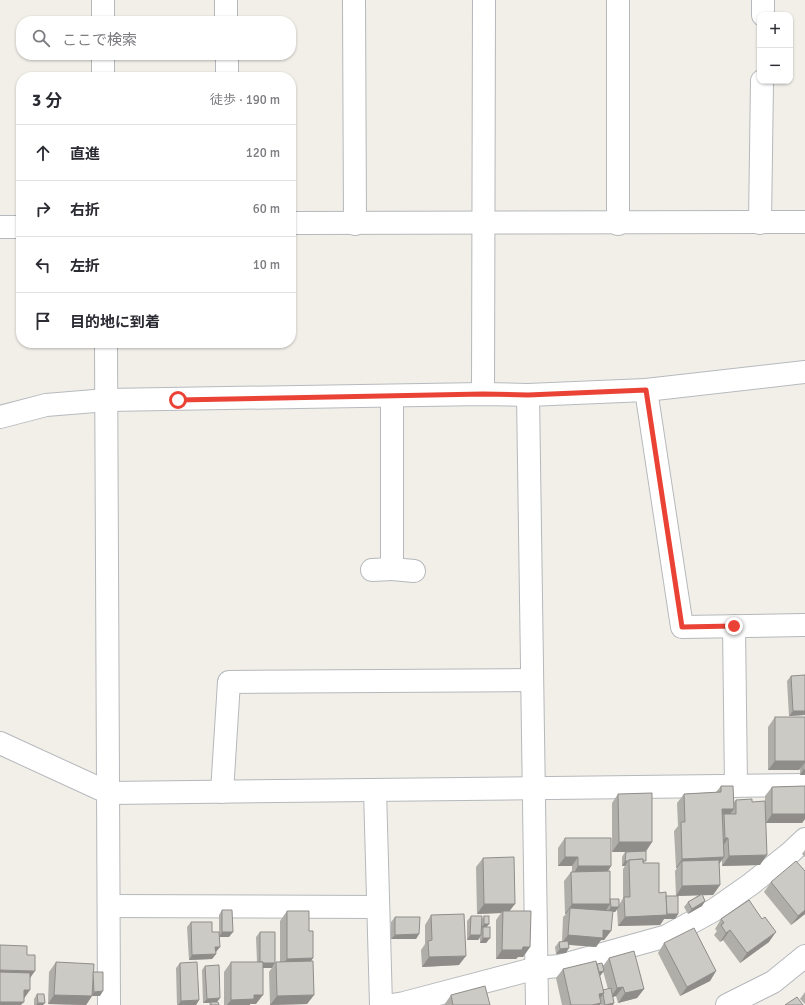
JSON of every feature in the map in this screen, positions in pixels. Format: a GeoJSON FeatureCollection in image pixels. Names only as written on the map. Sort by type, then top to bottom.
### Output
{"type":"FeatureCollection","features":[{"type":"Feature","properties":{"kind":"street"},"geometry":{"type":"LineString","coordinates":[[103,0],[103,16]]}},
{"type":"Feature","properties":{"kind":"street"},"geometry":{"type":"LineString","coordinates":[[226,0],[226,16]]}},
{"type":"Feature","properties":{"kind":"street"},"geometry":{"type":"LineString","coordinates":[[354,0],[355,224]]}},
{"type":"Feature","properties":{"kind":"street"},"geometry":{"type":"LineString","coordinates":[[483,394],[484,0]]}},
{"type":"Feature","properties":{"kind":"street"},"geometry":{"type":"LineString","coordinates":[[618,0],[618,224]]}},
{"type":"Feature","properties":{"kind":"street"},"geometry":{"type":"LineString","coordinates":[[763,0],[763,12]]}},
{"type":"Feature","properties":{"kind":"street"},"geometry":{"type":"LineString","coordinates":[[103,60],[103,72]]}},
{"type":"Feature","properties":{"kind":"street"},"geometry":{"type":"LineString","coordinates":[[227,60],[227,72]]}},
{"type":"Feature","properties":{"kind":"street"},"geometry":{"type":"LineString","coordinates":[[760,223],[762,84]]}},
{"type":"Feature","properties":{"kind":"street"},"geometry":{"type":"LineString","coordinates":[[296,223],[618,224],[805,222]]}},
{"type":"Feature","properties":{"kind":"street"},"geometry":{"type":"LineString","coordinates":[[0,227],[16,227]]}},
{"type":"Feature","properties":{"kind":"street"},"geometry":{"type":"LineString","coordinates":[[106,348],[109,1005]]}},
{"type":"Feature","properties":{"kind":"street"},"geometry":{"type":"LineString","coordinates":[[0,417],[46,405],[107,400],[483,394],[528,395],[646,390],[805,372]]}},
{"type":"Feature","properties":{"kind":"street"},"geometry":{"type":"LineString","coordinates":[[646,390],[682,627],[805,625]]}},
{"type":"Feature","properties":{"kind":"street"},"geometry":{"type":"LineString","coordinates":[[528,395],[537,1005]]}},
{"type":"Feature","properties":{"kind":"street"},"geometry":{"type":"LineString","coordinates":[[392,396],[382,569],[414,571]]}},
{"type":"Feature","properties":{"kind":"street"},"geometry":{"type":"LineString","coordinates":[[734,626],[736,786]]}},
{"type":"Feature","properties":{"kind":"street"},"geometry":{"type":"LineString","coordinates":[[222,792],[229,682],[532,680]]}},
{"type":"Feature","properties":{"kind":"street"},"geometry":{"type":"LineString","coordinates":[[0,743],[109,793],[805,786]]}},
{"type":"Feature","properties":{"kind":"street"},"geometry":{"type":"LineString","coordinates":[[375,790],[381,1005]]}},
{"type":"Feature","properties":{"kind":"street"},"geometry":{"type":"LineString","coordinates":[[392,1005],[537,968],[559,966],[667,936],[714,910],[745,888],[789,854],[805,838]]}},
{"type":"Feature","properties":{"kind":"street"},"geometry":{"type":"LineString","coordinates":[[109,906],[378,907]]}},
{"type":"Feature","properties":{"kind":"street"},"geometry":{"type":"LineString","coordinates":[[727,1005],[773,982],[805,956]]}},
{"type":"Feature","properties":{"kind":"building"},"geometry":{"type":"Polygon","coordinates":[[[805,675],[805,711],[793,711],[791,676],[805,675]]]}},
{"type":"Feature","properties":{"kind":"building"},"geometry":{"type":"Polygon","coordinates":[[[775,717],[805,717],[805,761],[775,761],[775,717]]]}},
{"type":"Feature","properties":{"kind":"building"},"geometry":{"type":"Polygon","coordinates":[[[805,762],[805,770],[803,770],[803,765],[805,762]]]}},
{"type":"Feature","properties":{"kind":"building"},"geometry":{"type":"Polygon","coordinates":[[[721,786],[733,786],[734,809],[722,809],[724,857],[682,859],[681,822],[685,822],[684,794],[721,792],[721,786]]]}},
{"type":"Feature","properties":{"kind":"building"},"geometry":{"type":"Polygon","coordinates":[[[805,786],[805,814],[772,814],[772,787],[805,786]]]}},
{"type":"Feature","properties":{"kind":"building"},"geometry":{"type":"Polygon","coordinates":[[[652,793],[652,842],[619,842],[618,794],[652,793]]]}},
{"type":"Feature","properties":{"kind":"building"},"geometry":{"type":"Polygon","coordinates":[[[752,799],[752,802],[765,801],[767,855],[729,856],[728,838],[725,838],[724,814],[736,814],[736,800],[752,799]]]}},
{"type":"Feature","properties":{"kind":"building"},"geometry":{"type":"Polygon","coordinates":[[[565,838],[611,838],[611,866],[578,866],[578,857],[565,857],[565,838]]]}},
{"type":"Feature","properties":{"kind":"building"},"geometry":{"type":"Polygon","coordinates":[[[646,851],[646,861],[643,861],[643,859],[625,861],[626,852],[646,851]]]}},
{"type":"Feature","properties":{"kind":"building"},"geometry":{"type":"Polygon","coordinates":[[[514,857],[515,904],[484,904],[483,858],[514,857]]]}},
{"type":"Feature","properties":{"kind":"building"},"geometry":{"type":"Polygon","coordinates":[[[643,859],[643,863],[659,863],[659,893],[666,892],[667,915],[625,917],[624,897],[630,897],[629,860],[643,859]]]}},
{"type":"Feature","properties":{"kind":"building"},"geometry":{"type":"Polygon","coordinates":[[[719,860],[720,885],[682,886],[682,861],[719,860]]]}},
{"type":"Feature","properties":{"kind":"building"},"geometry":{"type":"Polygon","coordinates":[[[796,861],[805,871],[805,910],[798,916],[771,882],[796,861]]]}},
{"type":"Feature","properties":{"kind":"building"},"geometry":{"type":"Polygon","coordinates":[[[610,871],[610,904],[572,904],[571,872],[610,871]]]}},
{"type":"Feature","properties":{"kind":"building"},"geometry":{"type":"Polygon","coordinates":[[[702,894],[705,901],[692,909],[688,902],[702,894]]]}},
{"type":"Feature","properties":{"kind":"building"},"geometry":{"type":"Polygon","coordinates":[[[666,896],[678,896],[678,914],[667,914],[666,896]]]}},
{"type":"Feature","properties":{"kind":"building"},"geometry":{"type":"Polygon","coordinates":[[[610,899],[619,899],[619,907],[611,907],[610,899]]]}},
{"type":"Feature","properties":{"kind":"building"},"geometry":{"type":"Polygon","coordinates":[[[749,900],[762,919],[765,917],[776,932],[747,953],[730,930],[726,933],[721,925],[724,923],[721,919],[749,900]]]}},
{"type":"Feature","properties":{"kind":"building"},"geometry":{"type":"Polygon","coordinates":[[[570,908],[613,911],[611,931],[603,930],[603,938],[568,935],[570,908]]]}},
{"type":"Feature","properties":{"kind":"building"},"geometry":{"type":"Polygon","coordinates":[[[222,910],[232,910],[233,932],[222,932],[222,910]]]}},
{"type":"Feature","properties":{"kind":"building"},"geometry":{"type":"Polygon","coordinates":[[[287,911],[309,911],[309,931],[313,931],[313,958],[287,959],[287,911]]]}},
{"type":"Feature","properties":{"kind":"building"},"geometry":{"type":"Polygon","coordinates":[[[503,911],[531,911],[530,947],[523,947],[522,950],[502,950],[503,911]]]}},
{"type":"Feature","properties":{"kind":"building"},"geometry":{"type":"Polygon","coordinates":[[[464,914],[466,956],[429,957],[428,941],[432,940],[431,915],[464,914]]]}},
{"type":"Feature","properties":{"kind":"building"},"geometry":{"type":"Polygon","coordinates":[[[471,916],[482,916],[481,935],[470,935],[471,916]]]}},
{"type":"Feature","properties":{"kind":"building"},"geometry":{"type":"Polygon","coordinates":[[[484,916],[489,916],[489,924],[484,924],[484,916]]]}},
{"type":"Feature","properties":{"kind":"building"},"geometry":{"type":"Polygon","coordinates":[[[395,917],[420,917],[419,934],[395,935],[395,917]]]}},
{"type":"Feature","properties":{"kind":"building"},"geometry":{"type":"Polygon","coordinates":[[[191,922],[212,922],[212,932],[219,932],[220,947],[215,947],[216,954],[192,955],[191,922]]]}},
{"type":"Feature","properties":{"kind":"building"},"geometry":{"type":"Polygon","coordinates":[[[483,927],[490,927],[490,938],[483,938],[483,927]]]}},
{"type":"Feature","properties":{"kind":"building"},"geometry":{"type":"Polygon","coordinates":[[[694,928],[716,971],[687,987],[664,943],[694,928]]]}},
{"type":"Feature","properties":{"kind":"building"},"geometry":{"type":"Polygon","coordinates":[[[260,932],[275,932],[275,963],[260,962],[260,932]]]}},
{"type":"Feature","properties":{"kind":"building"},"geometry":{"type":"Polygon","coordinates":[[[568,941],[569,948],[560,949],[559,942],[568,941]]]}},
{"type":"Feature","properties":{"kind":"building"},"geometry":{"type":"Polygon","coordinates":[[[0,945],[27,946],[27,955],[35,955],[35,971],[0,970],[0,945]]]}},
{"type":"Feature","properties":{"kind":"building"},"geometry":{"type":"Polygon","coordinates":[[[634,951],[644,989],[625,993],[623,987],[617,988],[609,958],[634,951]]]}},
{"type":"Feature","properties":{"kind":"building"},"geometry":{"type":"Polygon","coordinates":[[[313,961],[314,995],[277,996],[276,962],[313,961]]]}},
{"type":"Feature","properties":{"kind":"building"},"geometry":{"type":"Polygon","coordinates":[[[596,961],[604,993],[599,994],[601,1003],[592,1005],[571,1005],[563,969],[596,961]]]}},
{"type":"Feature","properties":{"kind":"building"},"geometry":{"type":"Polygon","coordinates":[[[56,962],[94,964],[92,996],[54,995],[56,962]]]}},
{"type":"Feature","properties":{"kind":"building"},"geometry":{"type":"Polygon","coordinates":[[[197,962],[199,1000],[181,1001],[180,963],[197,962]]]}},
{"type":"Feature","properties":{"kind":"building"},"geometry":{"type":"Polygon","coordinates":[[[231,962],[263,962],[263,995],[254,995],[254,999],[231,1000],[231,962]]]}},
{"type":"Feature","properties":{"kind":"building"},"geometry":{"type":"Polygon","coordinates":[[[602,963],[604,971],[599,972],[597,964],[602,963]]]}},
{"type":"Feature","properties":{"kind":"building"},"geometry":{"type":"Polygon","coordinates":[[[219,965],[220,998],[207,999],[205,966],[219,965]]]}},
{"type":"Feature","properties":{"kind":"building"},"geometry":{"type":"Polygon","coordinates":[[[0,972],[30,973],[30,990],[24,990],[24,1002],[0,1002],[0,972]]]}},
{"type":"Feature","properties":{"kind":"building"},"geometry":{"type":"Polygon","coordinates":[[[93,972],[103,972],[103,991],[94,992],[93,972]]]}},
{"type":"Feature","properties":{"kind":"building"},"geometry":{"type":"Polygon","coordinates":[[[485,986],[490,1005],[453,1005],[451,995],[485,986]]]}},
{"type":"Feature","properties":{"kind":"building"},"geometry":{"type":"Polygon","coordinates":[[[611,988],[614,1003],[605,1005],[603,990],[611,988]]]}},
{"type":"Feature","properties":{"kind":"building"},"geometry":{"type":"Polygon","coordinates":[[[37,994],[44,994],[45,1003],[38,1003],[37,994]]]}},
{"type":"Feature","properties":{"kind":"building"},"geometry":{"type":"Polygon","coordinates":[[[797,997],[803,1005],[785,1005],[797,997]]]}},
{"type":"Feature","properties":{"kind":"building"},"geometry":{"type":"Polygon","coordinates":[[[211,1002],[218,1002],[219,1005],[211,1005],[211,1002]]]}},
{"type":"Feature","properties":{"kind":"route"},"geometry":{"type":"LineString","coordinates":[[178,400],[483,394],[528,395],[646,390],[682,627],[734,626]]}}]}
